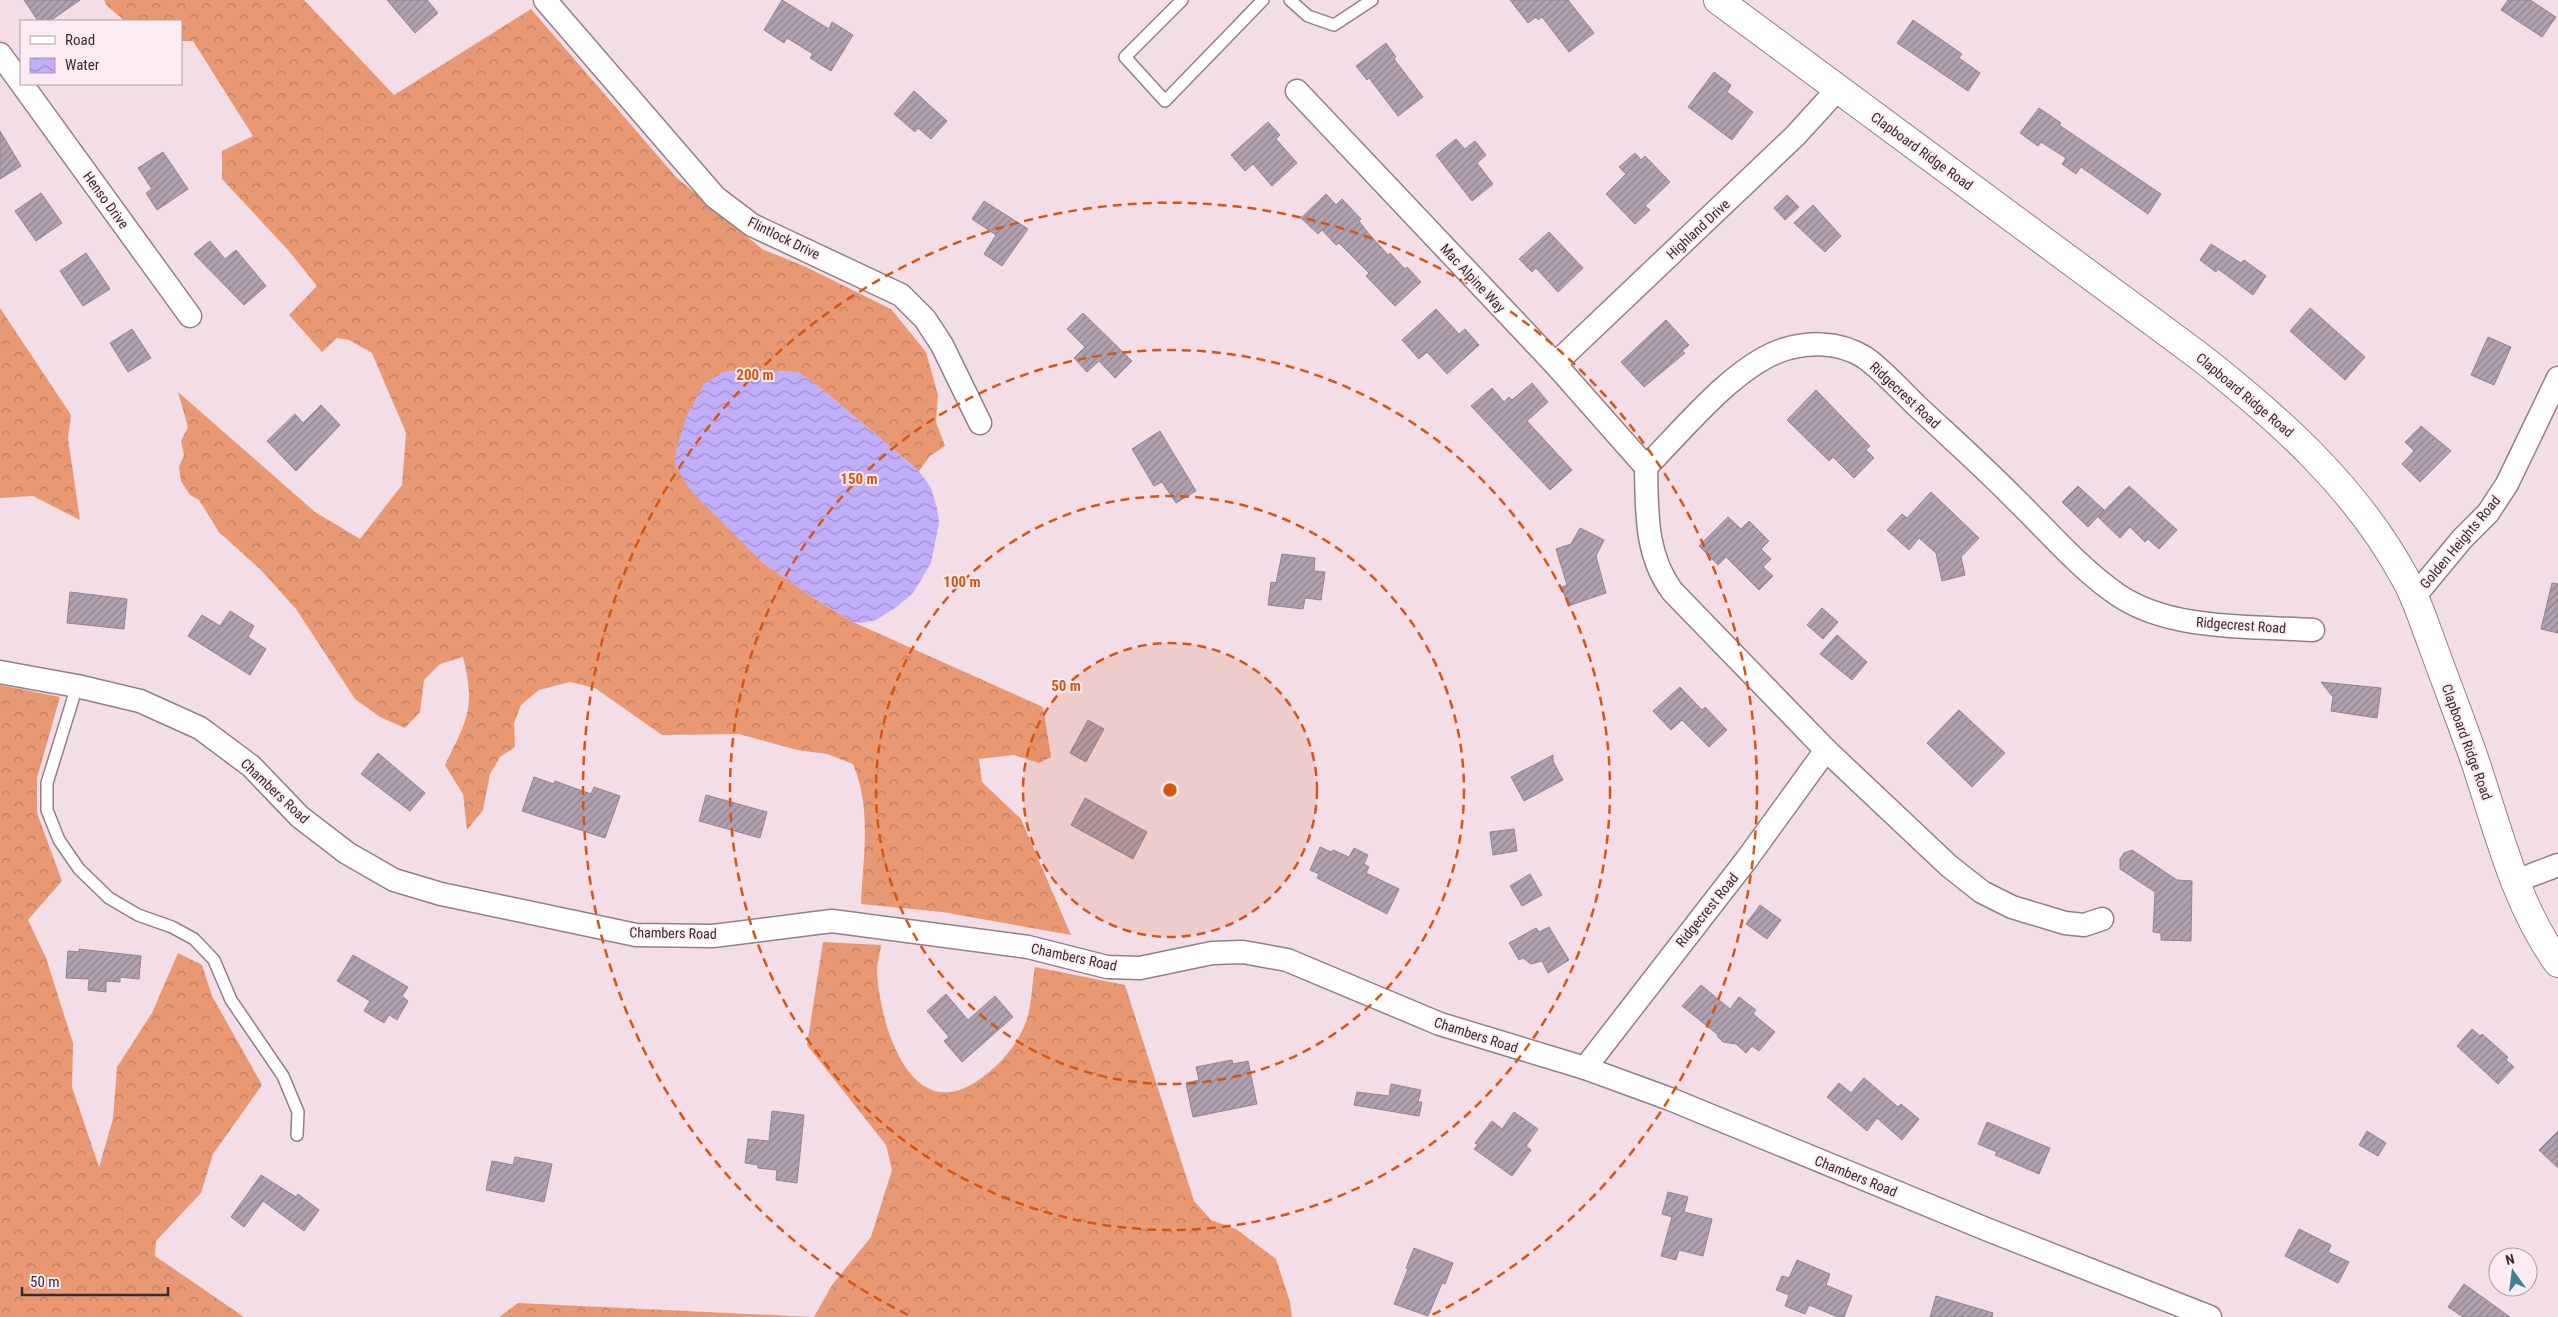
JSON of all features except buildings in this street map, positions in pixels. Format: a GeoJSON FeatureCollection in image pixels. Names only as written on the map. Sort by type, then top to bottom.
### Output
{"type":"FeatureCollection","features":[{"type":"Feature","properties":{"kind":"main road","name":"Clapboard Ridge Road"},"geometry":{"type":"LineString","coordinates":[[1718,0],[1837,90],[2183,344],[2276,418],[2325,468],[2368,521],[2405,578],[2414,597],[2460,718],[2516,881],[2532,920],[2558,963]]}},
{"type":"Feature","properties":{"kind":"street","name":"Flintlock Drive"},"geometry":{"type":"LineString","coordinates":[[544,0],[715,197],[752,225],[901,295],[925,319],[942,345],[980,423]]}},
{"type":"Feature","properties":{"kind":"street","name":"Henso Drive"},"geometry":{"type":"LineString","coordinates":[[0,54],[20,82]]}},
{"type":"Feature","properties":{"kind":"street","name":"Henso Drive"},"geometry":{"type":"LineString","coordinates":[[22,85],[190,316]]}},
{"type":"Feature","properties":{"kind":"street","name":"Highland Drive"},"geometry":{"type":"LineString","coordinates":[[1554,364],[1795,136],[1837,90]]}},
{"type":"Feature","properties":{"kind":"street","name":"Mac Alpine Way"},"geometry":{"type":"LineString","coordinates":[[1298,91],[1554,364],[1646,467]]}},
{"type":"Feature","properties":{"kind":"street","name":"Ridgecrest Road"},"geometry":{"type":"LineString","coordinates":[[1646,467],[1725,388],[1756,364],[1776,352],[1793,347],[1812,344],[1832,345],[1864,357],[2003,487],[2083,567],[2118,595],[2163,615],[2189,622],[2313,630]]}},
{"type":"Feature","properties":{"kind":"street","name":"Golden Heights Road"},"geometry":{"type":"LineString","coordinates":[[2414,597],[2462,539],[2488,513],[2507,484],[2558,378]]}},
{"type":"Feature","properties":{"kind":"street"},"geometry":{"type":"LineString","coordinates":[[1646,467],[1650,547],[1662,578],[1672,591],[1826,750],[1949,866],[1982,892],[2012,906],[2065,923],[2084,925],[2102,919]]}},
{"type":"Feature","properties":{"kind":"street","name":"Chambers Road"},"geometry":{"type":"LineString","coordinates":[[0,672],[77,686],[140,701],[200,728],[251,766],[300,817],[347,852],[394,880],[441,894],[636,935],[714,936],[832,921],[1028,947],[1107,967],[1140,968],[1212,953],[1243,952],[1287,960],[1440,1024],[1585,1068],[1670,1099],[1976,1226],[2210,1317]]}},
{"type":"Feature","properties":{"kind":"street","name":"Ridgecrest Road"},"geometry":{"type":"LineString","coordinates":[[1585,1068],[1747,859],[1826,750]]}},
{"type":"Feature","properties":{"kind":"street"},"geometry":{"type":"LineString","coordinates":[[2516,881],[2558,865]]}},
{"type":"Feature","properties":{"kind":"lane"},"geometry":{"type":"LineString","coordinates":[[1182,0],[1125,57],[1165,101],[1263,0]]}},
{"type":"Feature","properties":{"kind":"lane"},"geometry":{"type":"LineString","coordinates":[[1290,0],[1308,16],[1334,25],[1372,0]]}},
{"type":"Feature","properties":{"kind":"lane"},"geometry":{"type":"LineString","coordinates":[[77,686],[47,783],[47,810],[60,840],[79,869],[109,898],[138,916],[172,927],[194,939],[214,960],[231,1000],[283,1076],[298,1112],[297,1136]]}},
{"type":"Feature","properties":{"kind":"green space"},"geometry":{"type":"Polygon","coordinates":[[[104,0],[304,0],[394,95],[531,9],[676,177],[762,249],[806,267],[891,309],[926,352],[938,395],[936,422],[945,446],[930,456],[919,471],[822,389],[798,372],[753,370],[723,372],[762,562],[821,603],[853,622],[1043,707],[1051,757],[1039,763],[1014,755],[979,759],[982,782],[1021,819],[1071,935],[942,912],[861,904],[865,833],[863,798],[853,764],[827,754],[797,750],[739,734],[662,735],[595,688],[570,682],[539,690],[521,705],[514,723],[515,747],[500,757],[490,774],[483,810],[467,830],[463,794],[445,765],[464,724],[469,702],[467,674],[463,657],[440,664],[424,680],[420,712],[405,728],[380,717],[355,699],[296,609],[260,569],[219,532],[199,500],[190,495],[181,481],[179,467],[184,455],[181,441],[188,427],[178,392],[315,512],[360,539],[402,485],[406,433],[372,353],[349,340],[337,338],[322,352],[289,315],[317,286],[288,250],[222,179],[222,151],[253,136],[193,41],[182,41],[182,20],[124,20],[107,6],[104,0]]]}},
{"type":"Feature","properties":{"kind":"green space"},"geometry":{"type":"Polygon","coordinates":[[[0,308],[71,415],[68,438],[80,520],[33,496],[0,498],[0,308]]]}},
{"type":"Feature","properties":{"kind":"green space"},"geometry":{"type":"Polygon","coordinates":[[[0,685],[60,697],[37,778],[37,813],[62,881],[28,920],[46,958],[73,1043],[72,1087],[99,1167],[113,1119],[117,1067],[152,1013],[178,953],[202,965],[212,996],[262,1085],[213,1154],[201,1193],[156,1241],[155,1256],[244,1317],[0,1317],[0,685]]]}},
{"type":"Feature","properties":{"kind":"green space"},"geometry":{"type":"Polygon","coordinates":[[[823,942],[881,945],[877,971],[885,1019],[893,1044],[905,1066],[919,1083],[937,1092],[959,1090],[984,1076],[1010,1051],[1020,1036],[1027,1019],[1035,967],[1125,985],[1194,1201],[1211,1220],[1236,1229],[1276,1259],[1290,1302],[1292,1317],[814,1317],[832,1285],[871,1237],[892,1170],[886,1145],[807,1045],[823,942]]]}},
{"type":"Feature","properties":{"kind":"green space"},"geometry":{"type":"Polygon","coordinates":[[[518,1303],[814,1317],[499,1317],[518,1303]]]}},
{"type":"Feature","properties":{"kind":"water"},"geometry":{"type":"Polygon","coordinates":[[[753,370],[798,372],[822,389],[919,471],[931,488],[939,523],[931,563],[913,593],[898,606],[876,620],[860,623],[853,622],[821,603],[762,562],[690,490],[675,465],[676,450],[687,415],[704,384],[723,372],[753,370]]]}}]}
